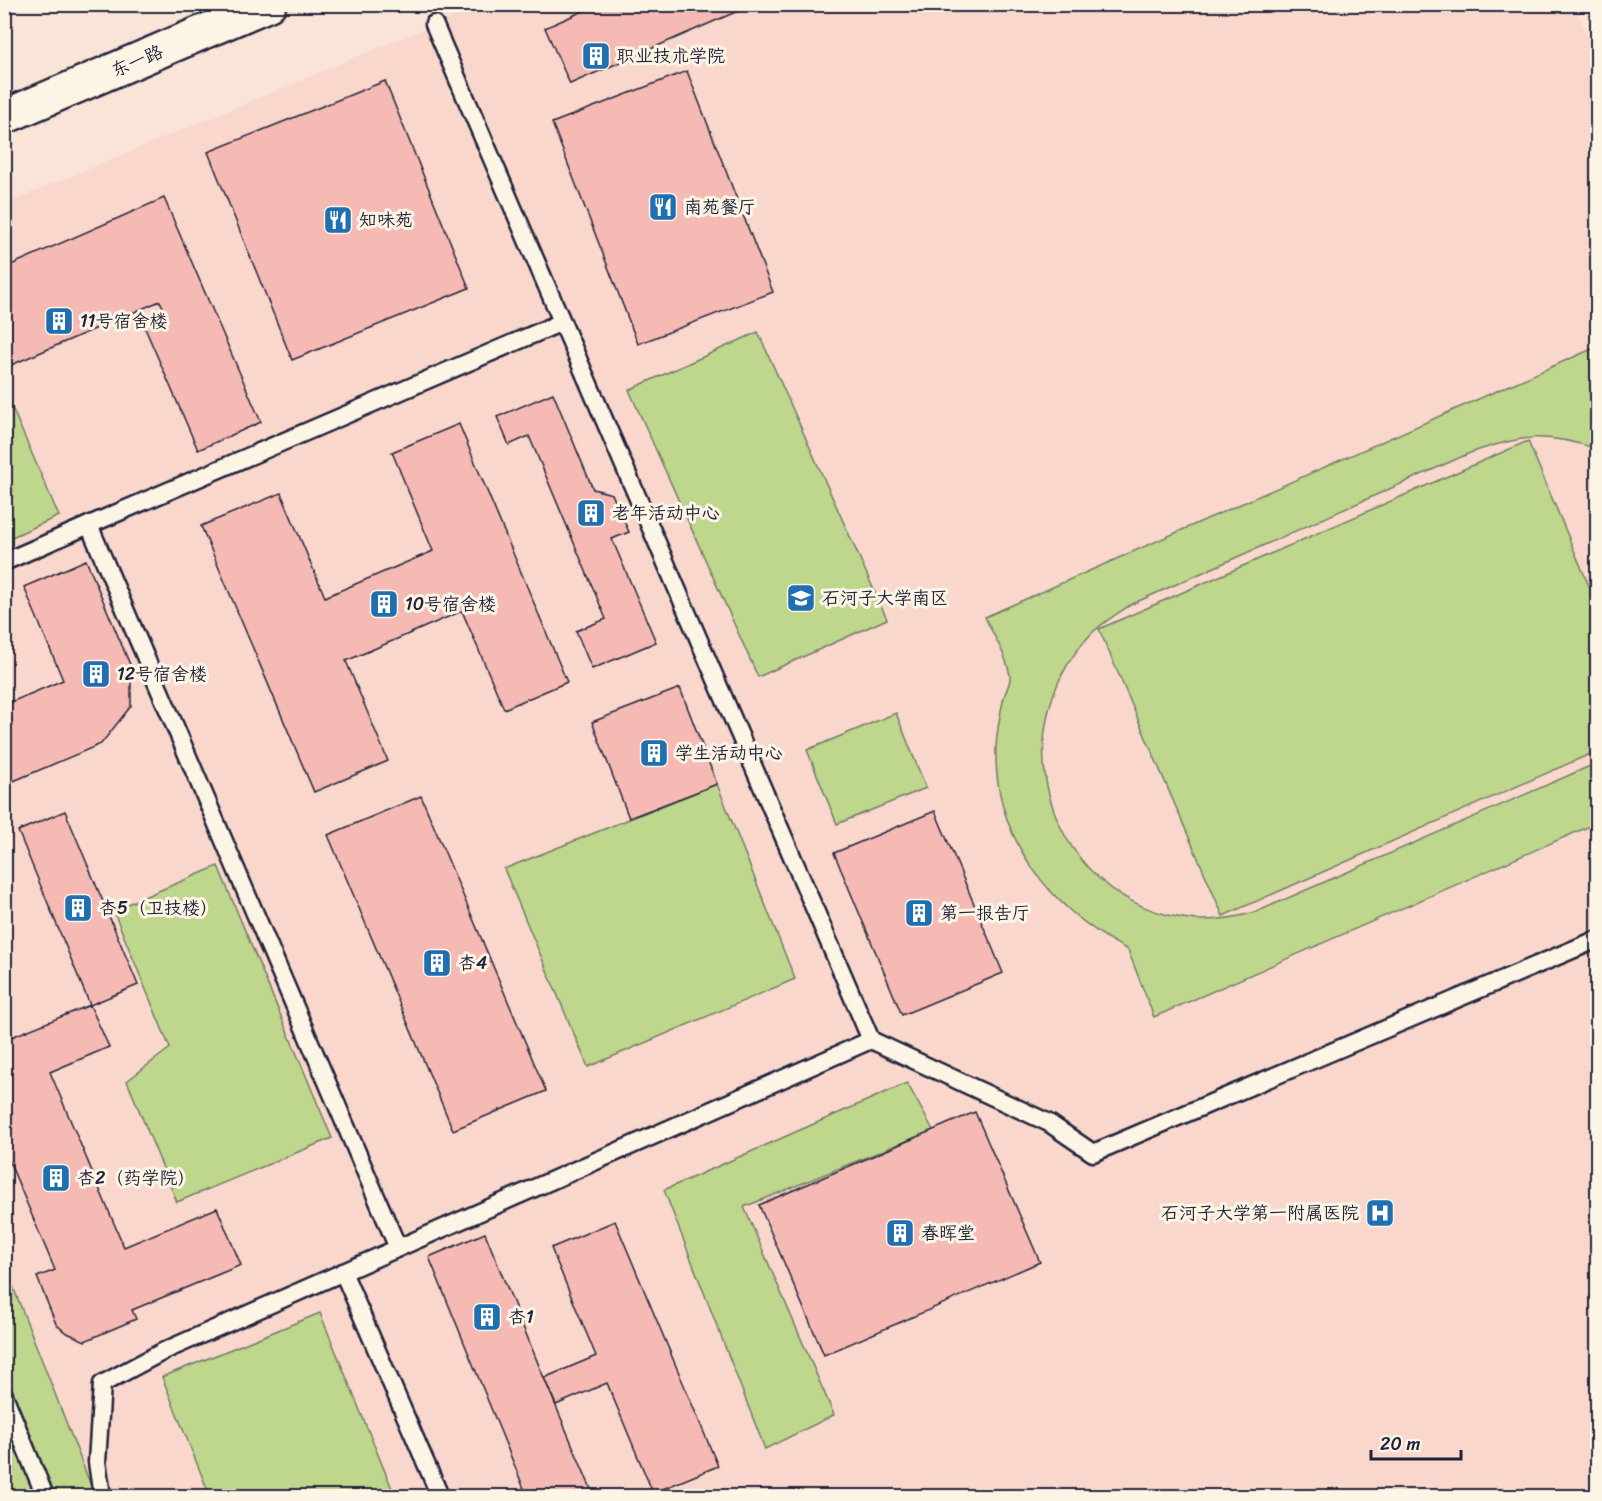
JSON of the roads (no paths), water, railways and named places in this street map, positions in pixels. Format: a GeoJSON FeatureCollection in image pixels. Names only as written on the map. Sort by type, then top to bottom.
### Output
{"type":"FeatureCollection","features":[{"type":"Feature","properties":{"kind":"main road","name":"东一路"},"geometry":{"type":"LineString","coordinates":[[4,117],[269,4]]}},
{"type":"Feature","properties":{"kind":"lane"},"geometry":{"type":"LineString","coordinates":[[434,24],[871,1040],[1049,1123],[1093,1153],[1598,939]]}},
{"type":"Feature","properties":{"kind":"lane"},"geometry":{"type":"LineString","coordinates":[[4,562],[562,322]]}},
{"type":"Feature","properties":{"kind":"lane"},"geometry":{"type":"LineString","coordinates":[[89,525],[398,1248]]}},
{"type":"Feature","properties":{"kind":"lane"},"geometry":{"type":"LineString","coordinates":[[102,1497],[97,1461],[102,1384],[164,1351],[871,1040]]}},
{"type":"Feature","properties":{"kind":"lane"},"geometry":{"type":"LineString","coordinates":[[343,1272],[440,1497]]}},
{"type":"Feature","properties":{"kind":"lane"},"geometry":{"type":"LineString","coordinates":[[4,1395],[45,1497]]}},
{"type":"Feature","properties":{"kind":"place","name":"职业技术学院"},"geometry":{"type":"Point","coordinates":[596,56]}},
{"type":"Feature","properties":{"kind":"place","name":"南苑餐厅"},"geometry":{"type":"Point","coordinates":[663,207]}},
{"type":"Feature","properties":{"kind":"place","name":"知味苑"},"geometry":{"type":"Point","coordinates":[338,220]}},
{"type":"Feature","properties":{"kind":"place","name":"11号宿舍楼"},"geometry":{"type":"Point","coordinates":[59,321]}},
{"type":"Feature","properties":{"kind":"place","name":"老年活动中心"},"geometry":{"type":"Point","coordinates":[591,513]}},
{"type":"Feature","properties":{"kind":"place","name":"石河子大学南区"},"geometry":{"type":"Point","coordinates":[801,598]}},
{"type":"Feature","properties":{"kind":"place","name":"10号宿舍楼"},"geometry":{"type":"Point","coordinates":[384,604]}},
{"type":"Feature","properties":{"kind":"place","name":"12号宿舍楼"},"geometry":{"type":"Point","coordinates":[96,674]}},
{"type":"Feature","properties":{"kind":"place","name":"学生活动中心"},"geometry":{"type":"Point","coordinates":[654,753]}},
{"type":"Feature","properties":{"kind":"place","name":"杏5（卫技楼）"},"geometry":{"type":"Point","coordinates":[78,908]}},
{"type":"Feature","properties":{"kind":"place","name":"第一报告厅"},"geometry":{"type":"Point","coordinates":[919,913]}},
{"type":"Feature","properties":{"kind":"place","name":"杏4"},"geometry":{"type":"Point","coordinates":[437,963]}},
{"type":"Feature","properties":{"kind":"place","name":"杏2（药学院）"},"geometry":{"type":"Point","coordinates":[56,1178]}},
{"type":"Feature","properties":{"kind":"place","name":"石河子大学第一附属医院"},"geometry":{"type":"Point","coordinates":[1380,1213]}},
{"type":"Feature","properties":{"kind":"place","name":"春晖堂"},"geometry":{"type":"Point","coordinates":[900,1233]}},
{"type":"Feature","properties":{"kind":"place","name":"杏1"},"geometry":{"type":"Point","coordinates":[487,1317]}}]}
